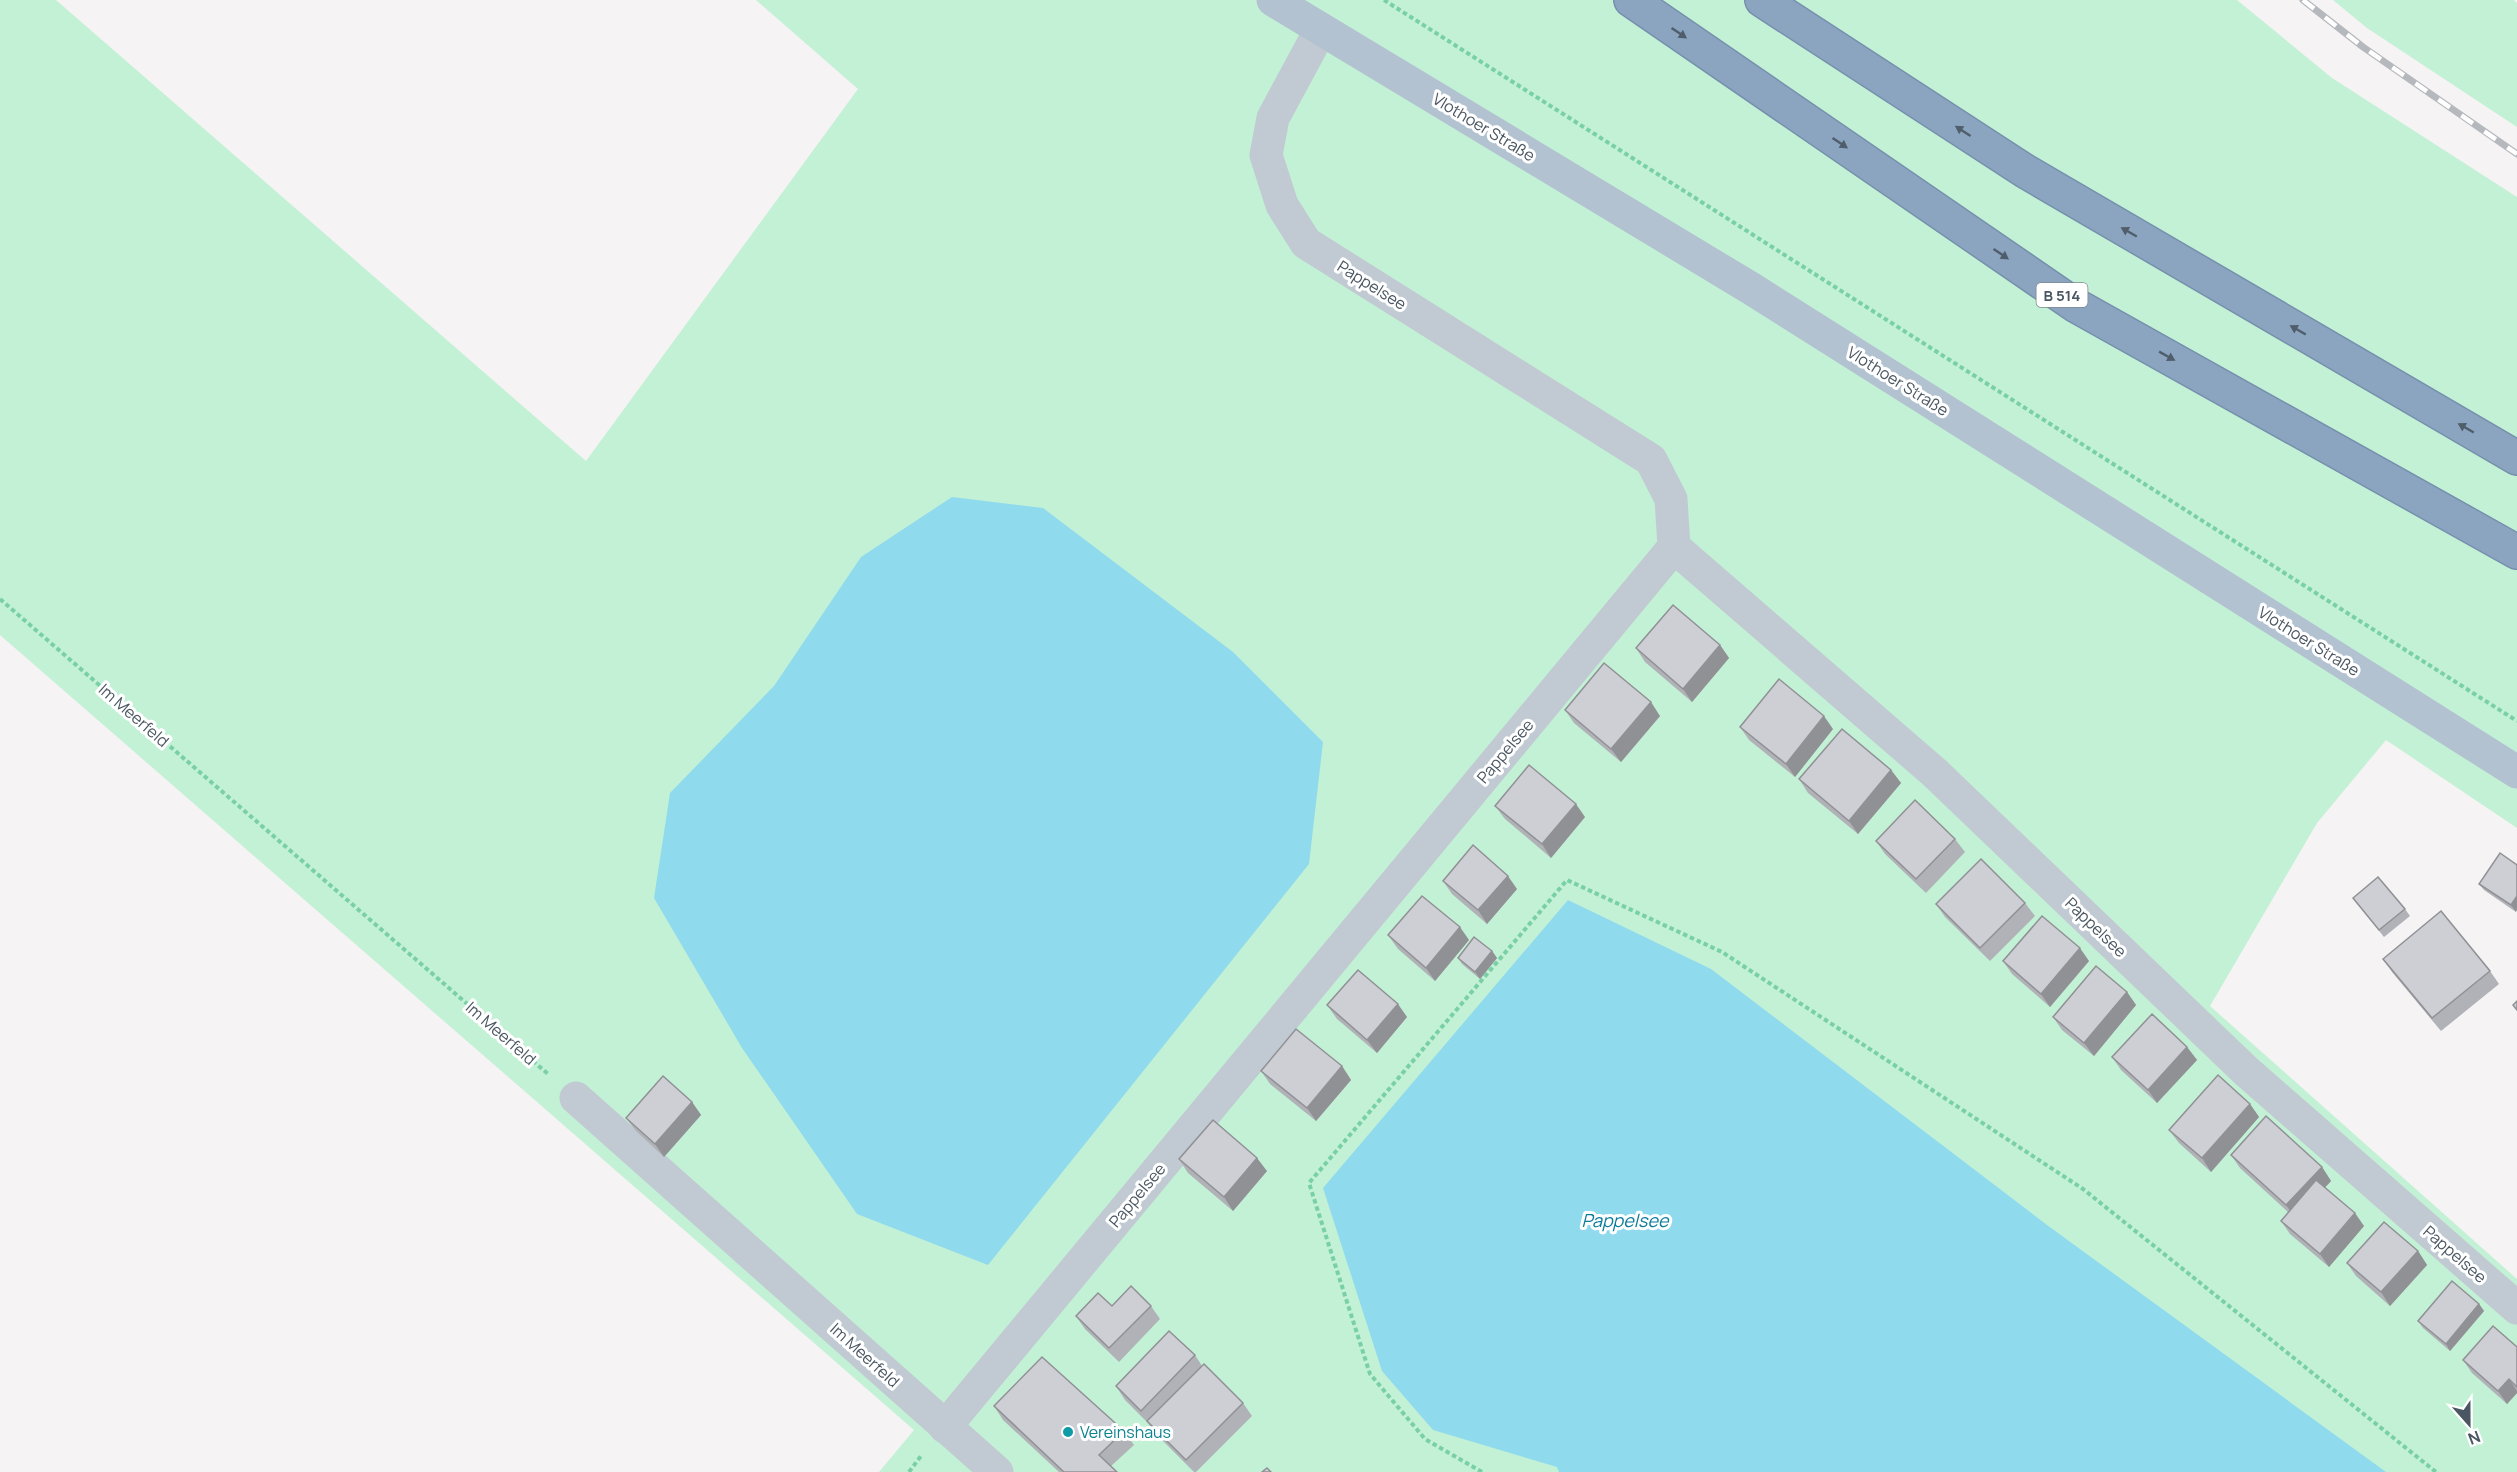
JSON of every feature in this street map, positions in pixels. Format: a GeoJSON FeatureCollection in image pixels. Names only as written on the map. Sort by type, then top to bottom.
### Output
{"type":"FeatureCollection","features":[{"type":"Feature","properties":{"kind":"highway","name":"B 514"},"geometry":{"type":"LineString","coordinates":[[1631,0],[2075,305],[2517,552]]}},
{"type":"Feature","properties":{"kind":"highway"},"geometry":{"type":"LineString","coordinates":[[1762,0],[2025,171],[2517,458]]}},
{"type":"Feature","properties":{"kind":"main road","name":"Vlothoer Straße"},"geometry":{"type":"LineString","coordinates":[[1273,0],[1752,289],[2517,772]]}},
{"type":"Feature","properties":{"kind":"street","name":"Pappelsee"},"geometry":{"type":"LineString","coordinates":[[945,1426],[1674,547],[1671,499],[1651,460],[1306,243],[1282,205],[1266,155],[1273,118],[1321,29]]}},
{"type":"Feature","properties":{"kind":"street","name":"Pappelsee"},"geometry":{"type":"LineString","coordinates":[[1674,547],[1935,773],[2246,1071],[2517,1308]]}},
{"type":"Feature","properties":{"kind":"street","name":"Im Meerfeld"},"geometry":{"type":"LineString","coordinates":[[576,1098],[997,1472]]}},
{"type":"Feature","properties":{"kind":"path"},"geometry":{"type":"LineString","coordinates":[[1384,0],[2517,721]]}},
{"type":"Feature","properties":{"kind":"path","name":"Im Meerfeld"},"geometry":{"type":"LineString","coordinates":[[0,599],[576,1098]]}},
{"type":"Feature","properties":{"kind":"path"},"geometry":{"type":"LineString","coordinates":[[1482,1472],[1425,1439],[1370,1374],[1309,1183],[1568,880],[1722,952],[2083,1189],[2436,1472]]}},
{"type":"Feature","properties":{"kind":"green space"},"geometry":{"type":"Polygon","coordinates":[[[0,0],[56,0],[586,461],[858,89],[756,0],[2237,0],[2332,78],[2517,197],[2517,828],[2386,740],[2317,823],[2210,1006],[2517,1279],[2517,1472],[879,1472],[914,1430],[0,635],[0,0]]]}},
{"type":"Feature","properties":{"kind":"green space"},"geometry":{"type":"Polygon","coordinates":[[[2333,0],[2514,0],[2517,3],[2517,127],[2367,28],[2333,0]]]}},
{"type":"Feature","properties":{"kind":"water"},"geometry":{"type":"Polygon","coordinates":[[[952,497],[1043,508],[1233,652],[1323,742],[1309,864],[988,1265],[857,1214],[742,1048],[654,898],[670,793],[774,686],[861,557],[952,497]]]}},
{"type":"Feature","properties":{"kind":"water","name":"Pappelsee"},"geometry":{"type":"Polygon","coordinates":[[[1568,900],[1711,969],[2047,1225],[2386,1472],[1559,1472],[1557,1467],[1433,1430],[1382,1371],[1323,1188],[1568,900]]]}},
{"type":"Feature","properties":{"kind":"building"},"geometry":{"type":"Polygon","coordinates":[[[1673,605],[1720,645],[1683,689],[1636,648],[1673,605]]]}},
{"type":"Feature","properties":{"kind":"building"},"geometry":{"type":"Polygon","coordinates":[[[1604,663],[1651,702],[1611,749],[1565,710],[1604,663]]]}},
{"type":"Feature","properties":{"kind":"building"},"geometry":{"type":"Polygon","coordinates":[[[1779,679],[1824,716],[1786,764],[1740,727],[1779,679]]]}},
{"type":"Feature","properties":{"kind":"building"},"geometry":{"type":"Polygon","coordinates":[[[1842,729],[1891,770],[1849,821],[1799,779],[1842,729]]]}},
{"type":"Feature","properties":{"kind":"building"},"geometry":{"type":"Polygon","coordinates":[[[1529,765],[1576,804],[1542,844],[1495,806],[1529,765]]]}},
{"type":"Feature","properties":{"kind":"building"},"geometry":{"type":"Polygon","coordinates":[[[1915,800],[1955,839],[1916,879],[1876,841],[1915,800]]]}},
{"type":"Feature","properties":{"kind":"building"},"geometry":{"type":"Polygon","coordinates":[[[1473,845],[1508,876],[1478,910],[1443,881],[1473,845]]]}},
{"type":"Feature","properties":{"kind":"building"},"geometry":{"type":"Polygon","coordinates":[[[2500,853],[2517,865],[2517,896],[2511,905],[2479,884],[2500,853]]]}},
{"type":"Feature","properties":{"kind":"building"},"geometry":{"type":"Polygon","coordinates":[[[1981,859],[2025,903],[1980,948],[1936,904],[1981,859]]]}},
{"type":"Feature","properties":{"kind":"building"},"geometry":{"type":"Polygon","coordinates":[[[2378,877],[2405,909],[2379,930],[2353,898],[2378,877]]]}},
{"type":"Feature","properties":{"kind":"building"},"geometry":{"type":"Polygon","coordinates":[[[1422,896],[1460,927],[1426,968],[1388,935],[1422,896]]]}},
{"type":"Feature","properties":{"kind":"building"},"geometry":{"type":"Polygon","coordinates":[[[2441,911],[2490,971],[2432,1018],[2383,959],[2441,911]]]}},
{"type":"Feature","properties":{"kind":"building"},"geometry":{"type":"Polygon","coordinates":[[[2042,916],[2080,948],[2041,994],[2003,961],[2042,916]]]}},
{"type":"Feature","properties":{"kind":"building"},"geometry":{"type":"Polygon","coordinates":[[[1474,937],[1492,951],[1475,972],[1458,958],[1474,937]]]}},
{"type":"Feature","properties":{"kind":"building"},"geometry":{"type":"Polygon","coordinates":[[[2096,966],[2127,992],[2084,1043],[2053,1017],[2096,966]]]}},
{"type":"Feature","properties":{"kind":"building"},"geometry":{"type":"Polygon","coordinates":[[[1358,970],[1398,1004],[1367,1040],[1327,1005],[1358,970]]]}},
{"type":"Feature","properties":{"kind":"building"},"geometry":{"type":"Polygon","coordinates":[[[2152,1014],[2187,1047],[2148,1090],[2112,1057],[2152,1014]]]}},
{"type":"Feature","properties":{"kind":"building"},"geometry":{"type":"Polygon","coordinates":[[[1296,1029],[1342,1066],[1307,1108],[1261,1071],[1296,1029]]]}},
{"type":"Feature","properties":{"kind":"building"},"geometry":{"type":"Polygon","coordinates":[[[2218,1075],[2250,1104],[2202,1158],[2169,1130],[2218,1075]]]}},
{"type":"Feature","properties":{"kind":"building"},"geometry":{"type":"Polygon","coordinates":[[[663,1076],[692,1102],[655,1144],[626,1118],[663,1076]]]}},
{"type":"Feature","properties":{"kind":"building"},"geometry":{"type":"Polygon","coordinates":[[[2266,1116],[2322,1167],[2286,1205],[2231,1155],[2266,1116]]]}},
{"type":"Feature","properties":{"kind":"building"},"geometry":{"type":"Polygon","coordinates":[[[1213,1120],[1257,1158],[1224,1197],[1179,1159],[1213,1120]]]}},
{"type":"Feature","properties":{"kind":"building"},"geometry":{"type":"Polygon","coordinates":[[[2316,1180],[2355,1213],[2320,1254],[2281,1221],[2316,1180]]]}},
{"type":"Feature","properties":{"kind":"building"},"geometry":{"type":"Polygon","coordinates":[[[2384,1222],[2418,1251],[2381,1292],[2347,1263],[2384,1222]]]}},
{"type":"Feature","properties":{"kind":"building"},"geometry":{"type":"Polygon","coordinates":[[[2452,1281],[2479,1304],[2446,1344],[2418,1321],[2452,1281]]]}},
{"type":"Feature","properties":{"kind":"building"},"geometry":{"type":"Polygon","coordinates":[[[1131,1286],[1151,1306],[1109,1348],[1076,1316],[1098,1293],[1112,1306],[1131,1286]]]}},
{"type":"Feature","properties":{"kind":"building"},"geometry":{"type":"Polygon","coordinates":[[[2493,1326],[2517,1347],[2517,1387],[2509,1379],[2498,1391],[2463,1360],[2493,1326]]]}},
{"type":"Feature","properties":{"kind":"building"},"geometry":{"type":"Polygon","coordinates":[[[1169,1331],[1195,1355],[1141,1411],[1116,1386],[1169,1331]]]}},
{"type":"Feature","properties":{"kind":"building","name":"Vereinshaus"},"geometry":{"type":"Polygon","coordinates":[[[1042,1357],[1124,1431],[1099,1455],[1117,1472],[1064,1472],[994,1406],[1042,1357]]]}},
{"type":"Feature","properties":{"kind":"building"},"geometry":{"type":"Polygon","coordinates":[[[1204,1364],[1243,1403],[1186,1460],[1147,1421],[1204,1364]]]}},
{"type":"Feature","properties":{"kind":"railway"},"geometry":{"type":"LineString","coordinates":[[2303,0],[2363,47],[2517,154]]}},
{"type":"Feature","properties":{"kind":"place","name":"Vereinshaus"},"geometry":{"type":"Point","coordinates":[1068,1432]}}]}
